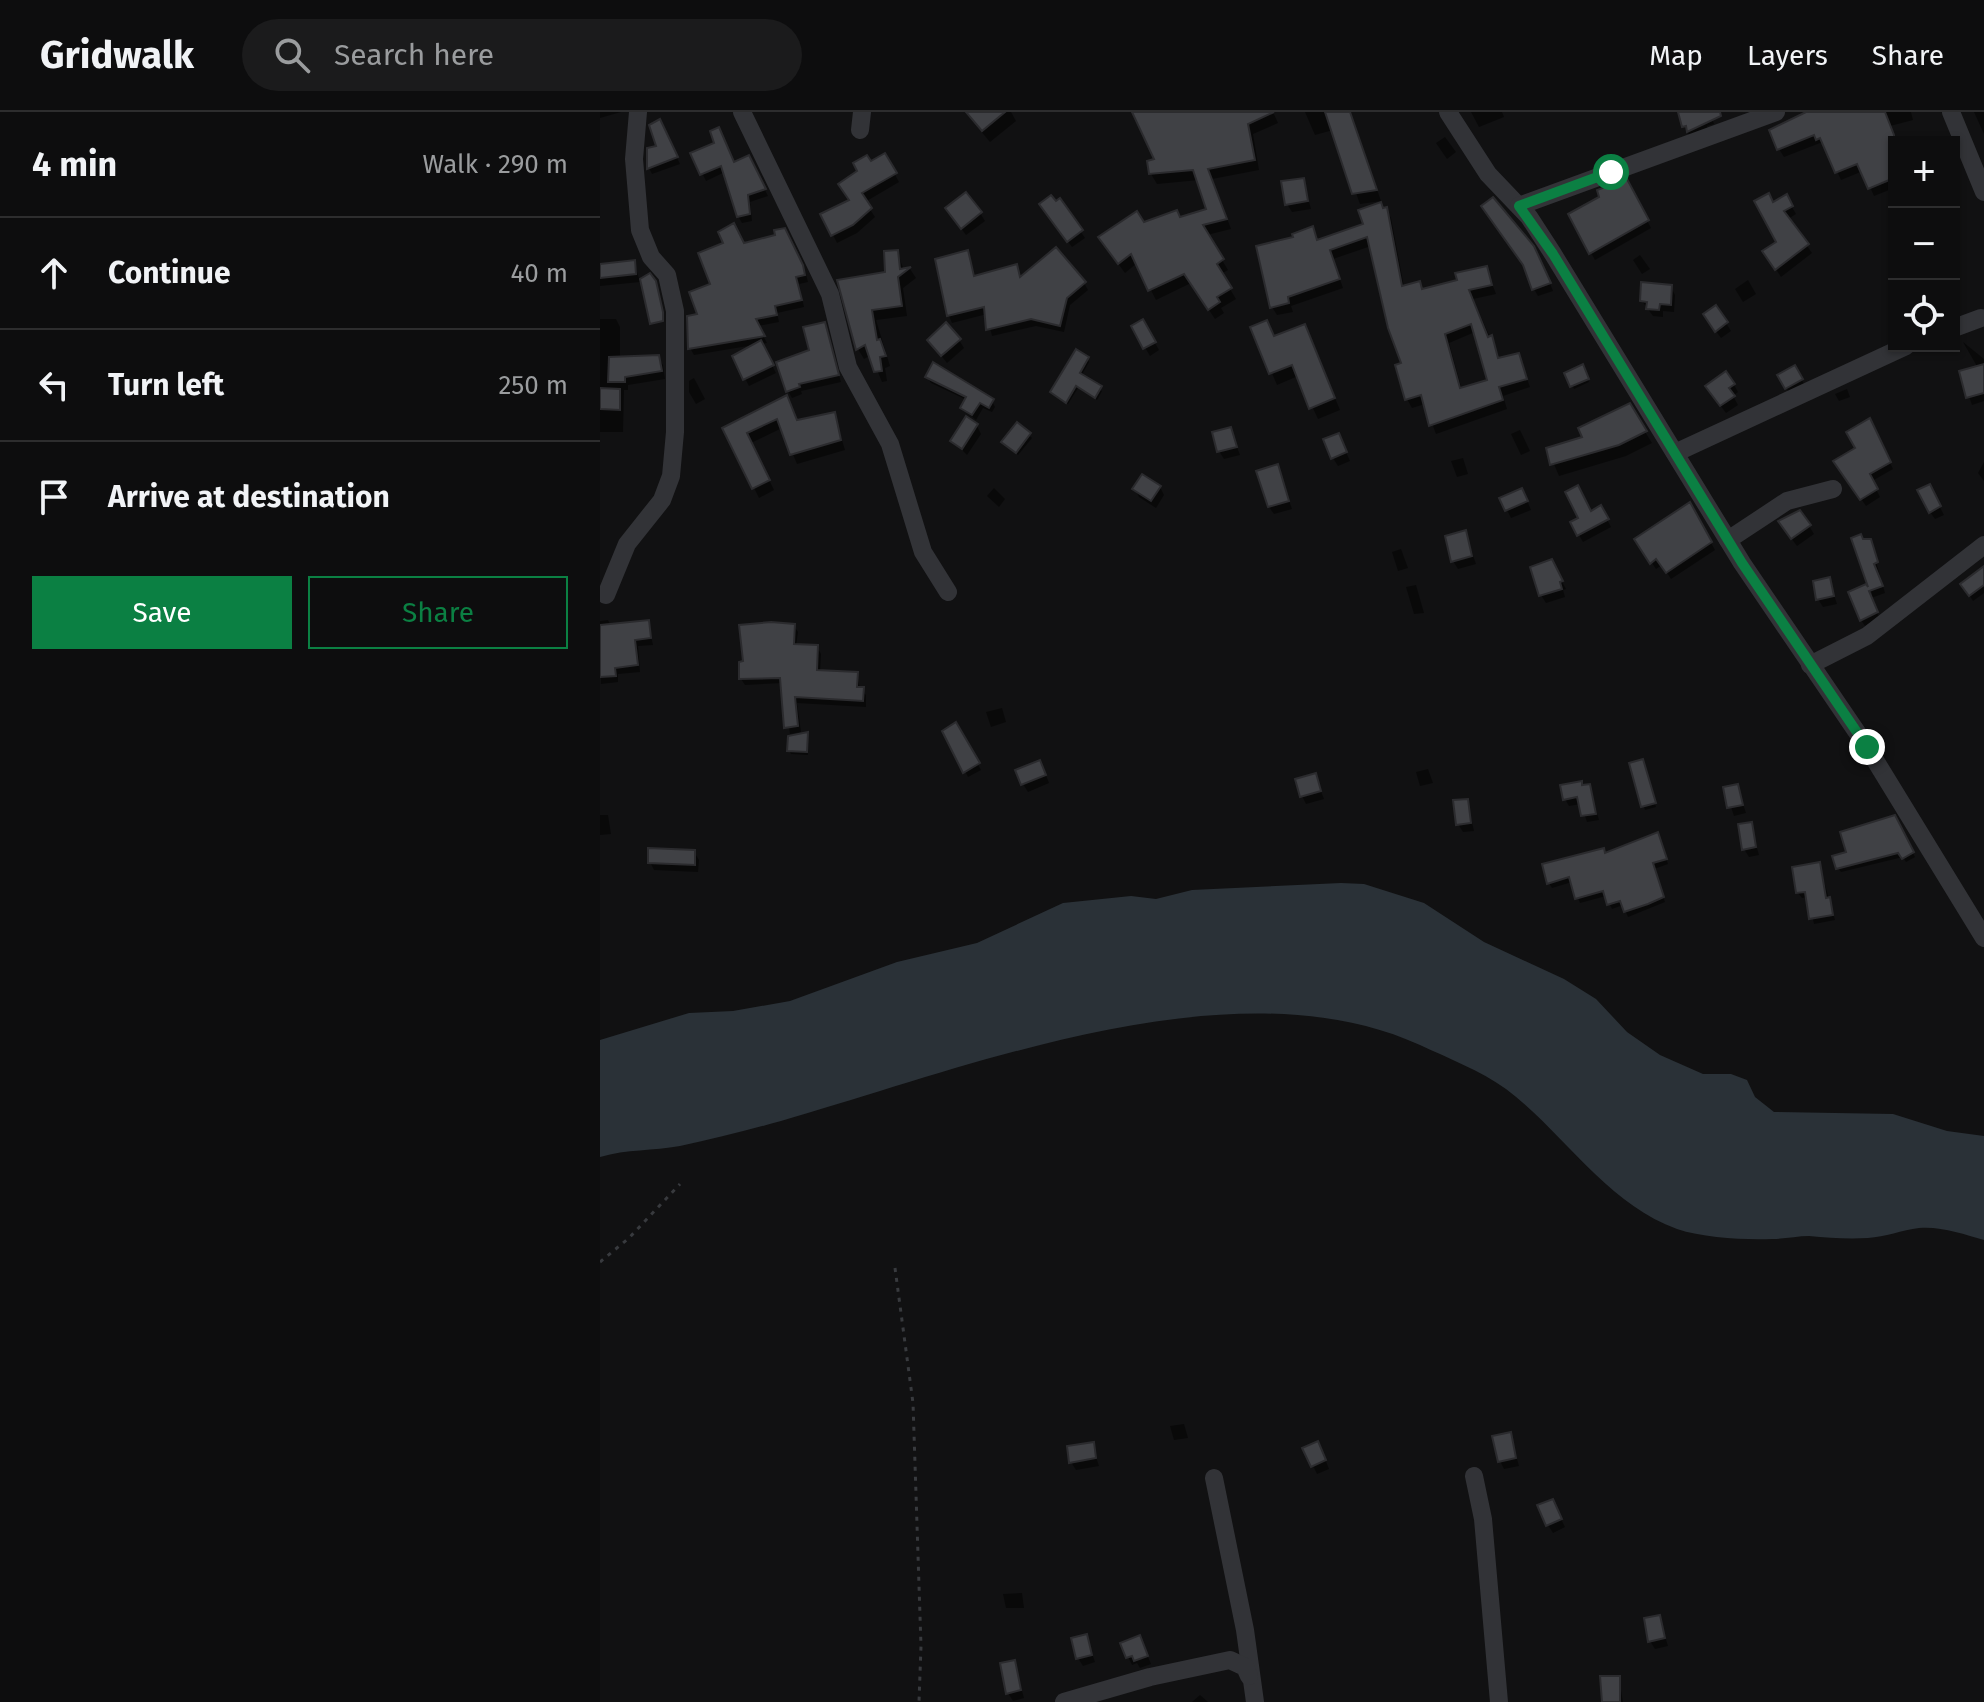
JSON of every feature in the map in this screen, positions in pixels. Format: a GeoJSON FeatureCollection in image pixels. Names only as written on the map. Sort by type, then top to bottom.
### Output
{"type":"FeatureCollection","features":[{"type":"Feature","properties":{"kind":"street"},"geometry":{"type":"LineString","coordinates":[[606,595],[627,544],[662,500],[671,476],[675,432],[675,311],[667,275],[651,257],[640,230],[634,159],[638,112]]}},
{"type":"Feature","properties":{"kind":"street"},"geometry":{"type":"LineString","coordinates":[[742,112],[830,294],[848,367],[890,444],[923,552],[948,592]]}},
{"type":"Feature","properties":{"kind":"street"},"geometry":{"type":"LineString","coordinates":[[1448,112],[1488,174],[1519,206],[1553,254],[1728,540],[1867,747],[1984,938]]}},
{"type":"Feature","properties":{"kind":"street"},"geometry":{"type":"LineString","coordinates":[[1519,206],[1776,112]]}},
{"type":"Feature","properties":{"kind":"street"},"geometry":{"type":"LineString","coordinates":[[1951,112],[1984,192]]}},
{"type":"Feature","properties":{"kind":"street"},"geometry":{"type":"LineString","coordinates":[[1960,326],[1981,318]]}},
{"type":"Feature","properties":{"kind":"street"},"geometry":{"type":"LineString","coordinates":[[1675,453],[1893,352]]}},
{"type":"Feature","properties":{"kind":"street"},"geometry":{"type":"LineString","coordinates":[[1728,540],[1787,501],[1833,489]]}},
{"type":"Feature","properties":{"kind":"street"},"geometry":{"type":"LineString","coordinates":[[1810,665],[1867,636],[1984,545]]}},
{"type":"Feature","properties":{"kind":"street"},"geometry":{"type":"LineString","coordinates":[[1474,1476],[1483,1519],[1499,1702]]}},
{"type":"Feature","properties":{"kind":"street"},"geometry":{"type":"LineString","coordinates":[[1214,1478],[1245,1630],[1255,1702]]}},
{"type":"Feature","properties":{"kind":"street"},"geometry":{"type":"LineString","coordinates":[[1064,1702],[1150,1677],[1230,1660],[1245,1667],[1249,1676]]}},
{"type":"Feature","properties":{"kind":"path"},"geometry":{"type":"LineString","coordinates":[[600,1262],[629,1238],[680,1184]]}},
{"type":"Feature","properties":{"kind":"path"},"geometry":{"type":"LineString","coordinates":[[895,1268],[905,1323],[913,1403],[921,1646],[919,1702]]}},
{"type":"Feature","properties":{"kind":"shaded area"},"geometry":{"type":"Polygon","coordinates":[[[1364,884],[1424,903],[1484,942],[1564,979],[1596,999],[1627,1032],[1660,1055],[1703,1074],[1731,1074],[1747,1080],[1755,1097],[1774,1112],[1893,1114],[1947,1131],[1984,1136],[1984,1240],[1927,1228],[1868,1238],[1809,1236],[1777,1239],[1737,1239],[1677,1229],[1629,1203],[1527,1106],[1496,1082],[1420,1045],[1346,1022],[1267,1014],[1185,1018],[1100,1031],[1016,1051],[731,1134],[680,1146],[600,1157],[600,1040],[689,1013],[733,1011],[790,1001],[897,962],[977,943],[1063,903],[1131,896],[1156,899],[1192,890],[1364,884]]]}},
{"type":"Feature","properties":{"kind":"building"},"geometry":{"type":"Polygon","coordinates":[[[966,112],[1005,112],[982,131],[966,112]]]}},
{"type":"Feature","properties":{"kind":"building"},"geometry":{"type":"Polygon","coordinates":[[[1132,112],[1274,112],[1248,124],[1255,160],[1208,169],[1227,219],[1203,225],[1224,259],[1217,264],[1232,288],[1217,297],[1220,302],[1208,310],[1184,274],[1148,291],[1131,254],[1118,264],[1098,237],[1137,211],[1144,222],[1177,210],[1180,217],[1206,209],[1193,170],[1149,174],[1147,161],[1154,159],[1132,112]]]}},
{"type":"Feature","properties":{"kind":"building"},"geometry":{"type":"Polygon","coordinates":[[[1325,112],[1350,112],[1377,190],[1352,194],[1325,112]]]}},
{"type":"Feature","properties":{"kind":"building"},"geometry":{"type":"Polygon","coordinates":[[[1678,112],[1720,112],[1721,116],[1687,132],[1686,126],[1682,127],[1678,112]]]}},
{"type":"Feature","properties":{"kind":"building"},"geometry":{"type":"Polygon","coordinates":[[[1806,112],[1885,112],[1894,135],[1888,136],[1888,181],[1868,189],[1857,164],[1835,173],[1820,138],[1816,140],[1814,135],[1777,150],[1769,130],[1806,112]]]}},
{"type":"Feature","properties":{"kind":"building"},"geometry":{"type":"Polygon","coordinates":[[[660,119],[678,157],[647,169],[647,148],[656,146],[649,125],[660,119]]]}},
{"type":"Feature","properties":{"kind":"building"},"geometry":{"type":"Polygon","coordinates":[[[719,127],[734,162],[749,155],[766,189],[748,195],[750,214],[737,217],[721,166],[700,175],[690,153],[714,143],[710,131],[719,127]]]}},
{"type":"Feature","properties":{"kind":"building"},"geometry":{"type":"Polygon","coordinates":[[[885,153],[897,173],[862,193],[872,208],[853,225],[831,236],[820,214],[849,200],[838,184],[857,171],[853,163],[867,155],[871,161],[885,153]]]}},
{"type":"Feature","properties":{"kind":"building"},"geometry":{"type":"Polygon","coordinates":[[[1304,178],[1308,201],[1285,205],[1281,181],[1304,178]]]}},
{"type":"Feature","properties":{"kind":"building"},"geometry":{"type":"Polygon","coordinates":[[[1627,179],[1649,220],[1589,254],[1568,214],[1599,197],[1597,190],[1627,179]]]}},
{"type":"Feature","properties":{"kind":"building"},"geometry":{"type":"Polygon","coordinates":[[[966,192],[982,212],[961,229],[945,208],[966,192]]]}},
{"type":"Feature","properties":{"kind":"building"},"geometry":{"type":"Polygon","coordinates":[[[1769,193],[1773,202],[1787,194],[1793,206],[1784,211],[1809,244],[1775,270],[1762,251],[1776,242],[1754,201],[1769,193]]]}},
{"type":"Feature","properties":{"kind":"building"},"geometry":{"type":"Polygon","coordinates":[[[1051,195],[1056,201],[1060,198],[1083,230],[1067,242],[1039,204],[1051,195]]]}},
{"type":"Feature","properties":{"kind":"building"},"geometry":{"type":"Polygon","coordinates":[[[1493,197],[1534,246],[1551,283],[1532,290],[1523,265],[1481,206],[1493,197]]]}},
{"type":"Feature","properties":{"kind":"building"},"geometry":{"type":"Polygon","coordinates":[[[1381,202],[1383,208],[1387,207],[1402,286],[1420,281],[1422,289],[1457,280],[1455,273],[1487,266],[1492,285],[1469,290],[1488,337],[1492,335],[1498,358],[1519,353],[1527,379],[1499,387],[1503,400],[1429,426],[1421,395],[1405,400],[1395,365],[1401,363],[1388,328],[1367,237],[1330,250],[1340,279],[1288,297],[1289,303],[1270,308],[1256,246],[1293,237],[1292,234],[1313,226],[1317,240],[1363,224],[1358,210],[1381,202]],[[1471,324],[1445,334],[1460,388],[1487,380],[1471,324]]]}},
{"type":"Feature","properties":{"kind":"building"},"geometry":{"type":"Polygon","coordinates":[[[734,223],[744,243],[775,235],[774,230],[785,228],[803,265],[805,275],[796,277],[802,300],[775,306],[777,315],[756,319],[765,336],[688,349],[687,316],[697,314],[689,292],[710,284],[698,253],[723,243],[718,232],[734,223]]]}},
{"type":"Feature","properties":{"kind":"building"},"geometry":{"type":"Polygon","coordinates":[[[1056,247],[1086,282],[1067,298],[1060,326],[1031,319],[986,330],[984,307],[947,316],[935,259],[968,250],[974,276],[1017,264],[1020,277],[1056,247]]]}},
{"type":"Feature","properties":{"kind":"building"},"geometry":{"type":"Polygon","coordinates":[[[898,250],[900,269],[911,267],[898,277],[902,306],[872,310],[877,340],[880,339],[886,356],[880,357],[882,371],[874,372],[865,345],[856,350],[837,280],[885,272],[884,251],[898,250]]]}},
{"type":"Feature","properties":{"kind":"building"},"geometry":{"type":"Polygon","coordinates":[[[635,260],[636,274],[600,278],[600,264],[635,260]]]}},
{"type":"Feature","properties":{"kind":"building"},"geometry":{"type":"Polygon","coordinates":[[[650,273],[656,281],[663,321],[650,324],[640,279],[650,273]]]}},
{"type":"Feature","properties":{"kind":"building"},"geometry":{"type":"Polygon","coordinates":[[[1641,282],[1672,285],[1671,305],[1660,304],[1659,310],[1646,309],[1647,302],[1640,301],[1641,282]]]}},
{"type":"Feature","properties":{"kind":"building"},"geometry":{"type":"Polygon","coordinates":[[[1716,305],[1728,322],[1715,332],[1703,314],[1716,305]]]}},
{"type":"Feature","properties":{"kind":"building"},"geometry":{"type":"Polygon","coordinates":[[[1143,319],[1156,342],[1143,349],[1131,326],[1143,319]]]}},
{"type":"Feature","properties":{"kind":"building"},"geometry":{"type":"Polygon","coordinates":[[[1267,320],[1274,336],[1305,324],[1335,398],[1309,409],[1292,365],[1269,374],[1250,327],[1267,320]]]}},
{"type":"Feature","properties":{"kind":"building"},"geometry":{"type":"Polygon","coordinates":[[[825,322],[839,375],[799,384],[800,387],[786,392],[776,362],[809,350],[803,327],[825,322]]]}},
{"type":"Feature","properties":{"kind":"building"},"geometry":{"type":"Polygon","coordinates":[[[946,322],[961,339],[941,356],[927,340],[946,322]]]}},
{"type":"Feature","properties":{"kind":"building"},"geometry":{"type":"Polygon","coordinates":[[[761,340],[774,365],[743,380],[732,356],[761,340]]]}},
{"type":"Feature","properties":{"kind":"building"},"geometry":{"type":"Polygon","coordinates":[[[1076,349],[1089,357],[1080,373],[1102,386],[1095,398],[1076,386],[1066,403],[1050,392],[1076,349]]]}},
{"type":"Feature","properties":{"kind":"building"},"geometry":{"type":"Polygon","coordinates":[[[659,355],[662,371],[625,377],[625,382],[608,382],[609,357],[659,355]]]}},
{"type":"Feature","properties":{"kind":"building"},"geometry":{"type":"Polygon","coordinates":[[[933,362],[994,399],[989,408],[980,403],[972,415],[960,408],[966,397],[925,377],[933,362]]]}},
{"type":"Feature","properties":{"kind":"building"},"geometry":{"type":"Polygon","coordinates":[[[1583,364],[1589,379],[1570,387],[1564,373],[1583,364]]]}},
{"type":"Feature","properties":{"kind":"building"},"geometry":{"type":"Polygon","coordinates":[[[1984,364],[1984,393],[1966,398],[1959,371],[1984,364]]]}},
{"type":"Feature","properties":{"kind":"building"},"geometry":{"type":"Polygon","coordinates":[[[1795,365],[1803,379],[1785,389],[1777,375],[1795,365]]]}},
{"type":"Feature","properties":{"kind":"building"},"geometry":{"type":"Polygon","coordinates":[[[1726,371],[1735,384],[1729,388],[1735,396],[1720,406],[1705,386],[1726,371]]]}},
{"type":"Feature","properties":{"kind":"building"},"geometry":{"type":"Polygon","coordinates":[[[600,388],[620,389],[620,410],[600,409],[600,388]]]}},
{"type":"Feature","properties":{"kind":"building"},"geometry":{"type":"Polygon","coordinates":[[[787,395],[797,420],[835,412],[841,440],[790,455],[777,419],[747,433],[770,480],[752,489],[722,428],[787,395]]]}},
{"type":"Feature","properties":{"kind":"building"},"geometry":{"type":"Polygon","coordinates":[[[1630,403],[1647,431],[1619,445],[1550,465],[1546,448],[1582,437],[1578,428],[1630,403]]]}},
{"type":"Feature","properties":{"kind":"building"},"geometry":{"type":"Polygon","coordinates":[[[966,416],[978,424],[962,449],[950,441],[966,416]]]}},
{"type":"Feature","properties":{"kind":"building"},"geometry":{"type":"Polygon","coordinates":[[[1870,418],[1891,462],[1870,474],[1878,489],[1860,500],[1833,461],[1855,448],[1846,432],[1870,418]]]}},
{"type":"Feature","properties":{"kind":"building"},"geometry":{"type":"Polygon","coordinates":[[[1017,422],[1031,433],[1016,453],[1001,442],[1017,422]]]}},
{"type":"Feature","properties":{"kind":"building"},"geometry":{"type":"Polygon","coordinates":[[[1231,427],[1237,447],[1217,452],[1212,432],[1231,427]]]}},
{"type":"Feature","properties":{"kind":"building"},"geometry":{"type":"Polygon","coordinates":[[[1339,433],[1347,452],[1331,459],[1323,439],[1339,433]]]}},
{"type":"Feature","properties":{"kind":"building"},"geometry":{"type":"Polygon","coordinates":[[[1278,464],[1289,501],[1268,507],[1256,471],[1278,464]]]}},
{"type":"Feature","properties":{"kind":"building"},"geometry":{"type":"Polygon","coordinates":[[[1142,474],[1161,486],[1151,501],[1132,489],[1142,474]]]}},
{"type":"Feature","properties":{"kind":"building"},"geometry":{"type":"Polygon","coordinates":[[[1930,484],[1941,506],[1929,513],[1917,490],[1930,484]]]}},
{"type":"Feature","properties":{"kind":"building"},"geometry":{"type":"Polygon","coordinates":[[[1578,485],[1591,511],[1601,505],[1609,519],[1577,536],[1570,522],[1578,518],[1565,492],[1578,485]]]}},
{"type":"Feature","properties":{"kind":"building"},"geometry":{"type":"Polygon","coordinates":[[[1522,488],[1528,501],[1505,511],[1499,498],[1522,488]]]}},
{"type":"Feature","properties":{"kind":"building"},"geometry":{"type":"Polygon","coordinates":[[[1690,502],[1712,542],[1666,573],[1656,559],[1650,564],[1634,539],[1690,502]]]}},
{"type":"Feature","properties":{"kind":"building"},"geometry":{"type":"Polygon","coordinates":[[[1800,510],[1811,525],[1791,539],[1778,521],[1800,510]]]}},
{"type":"Feature","properties":{"kind":"building"},"geometry":{"type":"Polygon","coordinates":[[[1466,530],[1472,556],[1451,562],[1445,536],[1466,530]]]}},
{"type":"Feature","properties":{"kind":"building"},"geometry":{"type":"Polygon","coordinates":[[[1861,534],[1863,539],[1871,539],[1878,562],[1874,564],[1883,586],[1869,591],[1878,612],[1860,621],[1848,592],[1866,584],[1868,587],[1851,538],[1861,534]]]}},
{"type":"Feature","properties":{"kind":"building"},"geometry":{"type":"Polygon","coordinates":[[[1552,559],[1563,581],[1560,582],[1562,589],[1539,596],[1530,567],[1552,559]]]}},
{"type":"Feature","properties":{"kind":"building"},"geometry":{"type":"Polygon","coordinates":[[[1984,566],[1984,585],[1969,596],[1960,584],[1984,566]]]}},
{"type":"Feature","properties":{"kind":"building"},"geometry":{"type":"Polygon","coordinates":[[[1830,577],[1834,596],[1816,600],[1813,581],[1830,577]]]}},
{"type":"Feature","properties":{"kind":"building"},"geometry":{"type":"Polygon","coordinates":[[[649,620],[651,638],[635,640],[638,665],[615,668],[616,676],[600,677],[600,625],[649,620]]]}},
{"type":"Feature","properties":{"kind":"building"},"geometry":{"type":"Polygon","coordinates":[[[771,622],[795,624],[794,644],[818,645],[817,670],[858,672],[857,687],[864,687],[863,701],[795,697],[798,726],[784,728],[780,678],[739,679],[739,662],[743,661],[739,625],[771,622]]]}},
{"type":"Feature","properties":{"kind":"building"},"geometry":{"type":"Polygon","coordinates":[[[956,722],[980,763],[963,773],[942,731],[956,722]]]}},
{"type":"Feature","properties":{"kind":"building"},"geometry":{"type":"Polygon","coordinates":[[[808,732],[807,752],[787,751],[788,736],[808,732]]]}},
{"type":"Feature","properties":{"kind":"building"},"geometry":{"type":"Polygon","coordinates":[[[1643,759],[1656,803],[1641,807],[1629,763],[1643,759]]]}},
{"type":"Feature","properties":{"kind":"building"},"geometry":{"type":"Polygon","coordinates":[[[1040,760],[1046,775],[1021,785],[1015,770],[1040,760]]]}},
{"type":"Feature","properties":{"kind":"building"},"geometry":{"type":"Polygon","coordinates":[[[1316,773],[1321,791],[1300,797],[1295,779],[1316,773]]]}},
{"type":"Feature","properties":{"kind":"building"},"geometry":{"type":"Polygon","coordinates":[[[1582,781],[1582,785],[1590,784],[1596,814],[1581,816],[1577,797],[1563,800],[1560,785],[1582,781]]]}},
{"type":"Feature","properties":{"kind":"building"},"geometry":{"type":"Polygon","coordinates":[[[1738,784],[1743,805],[1727,808],[1723,787],[1738,784]]]}},
{"type":"Feature","properties":{"kind":"building"},"geometry":{"type":"Polygon","coordinates":[[[1468,799],[1471,823],[1456,825],[1453,800],[1468,799]]]}},
{"type":"Feature","properties":{"kind":"building"},"geometry":{"type":"Polygon","coordinates":[[[1895,815],[1914,852],[1902,859],[1898,853],[1836,869],[1832,856],[1846,852],[1840,832],[1895,815]]]}},
{"type":"Feature","properties":{"kind":"building"},"geometry":{"type":"Polygon","coordinates":[[[1752,822],[1756,847],[1742,850],[1738,824],[1752,822]]]}},
{"type":"Feature","properties":{"kind":"building"},"geometry":{"type":"Polygon","coordinates":[[[1658,832],[1667,859],[1653,863],[1664,897],[1624,912],[1620,901],[1607,905],[1603,891],[1575,899],[1569,877],[1547,884],[1542,864],[1604,848],[1605,853],[1658,832]]]}},
{"type":"Feature","properties":{"kind":"building"},"geometry":{"type":"Polygon","coordinates":[[[648,848],[695,850],[695,865],[648,863],[648,848]]]}},
{"type":"Feature","properties":{"kind":"building"},"geometry":{"type":"Polygon","coordinates":[[[1820,862],[1826,898],[1830,897],[1833,915],[1809,919],[1805,892],[1796,893],[1792,867],[1820,862]]]}},
{"type":"Feature","properties":{"kind":"building"},"geometry":{"type":"Polygon","coordinates":[[[1511,1432],[1516,1458],[1498,1462],[1492,1436],[1511,1432]]]}},
{"type":"Feature","properties":{"kind":"building"},"geometry":{"type":"Polygon","coordinates":[[[1318,1441],[1326,1460],[1311,1467],[1302,1448],[1318,1441]]]}},
{"type":"Feature","properties":{"kind":"building"},"geometry":{"type":"Polygon","coordinates":[[[1094,1442],[1096,1458],[1069,1463],[1067,1446],[1094,1442]]]}},
{"type":"Feature","properties":{"kind":"building"},"geometry":{"type":"Polygon","coordinates":[[[1553,1499],[1562,1519],[1546,1526],[1537,1505],[1553,1499]]]}},
{"type":"Feature","properties":{"kind":"building"},"geometry":{"type":"Polygon","coordinates":[[[1660,1615],[1665,1638],[1648,1642],[1644,1618],[1660,1615]]]}},
{"type":"Feature","properties":{"kind":"building"},"geometry":{"type":"Polygon","coordinates":[[[1087,1634],[1092,1655],[1076,1659],[1071,1638],[1087,1634]]]}},
{"type":"Feature","properties":{"kind":"building"},"geometry":{"type":"Polygon","coordinates":[[[1140,1635],[1148,1656],[1134,1661],[1132,1656],[1126,1658],[1120,1643],[1140,1635]]]}},
{"type":"Feature","properties":{"kind":"building"},"geometry":{"type":"Polygon","coordinates":[[[1015,1660],[1021,1690],[1006,1694],[1000,1663],[1015,1660]]]}},
{"type":"Feature","properties":{"kind":"building"},"geometry":{"type":"Polygon","coordinates":[[[1600,1676],[1620,1676],[1620,1702],[1602,1702],[1600,1676]]]}},
{"type":"Feature","properties":{"kind":"route"},"geometry":{"type":"LineString","coordinates":[[1611,172],[1519,206],[1553,254],[1742,563],[1867,747]]}}]}
